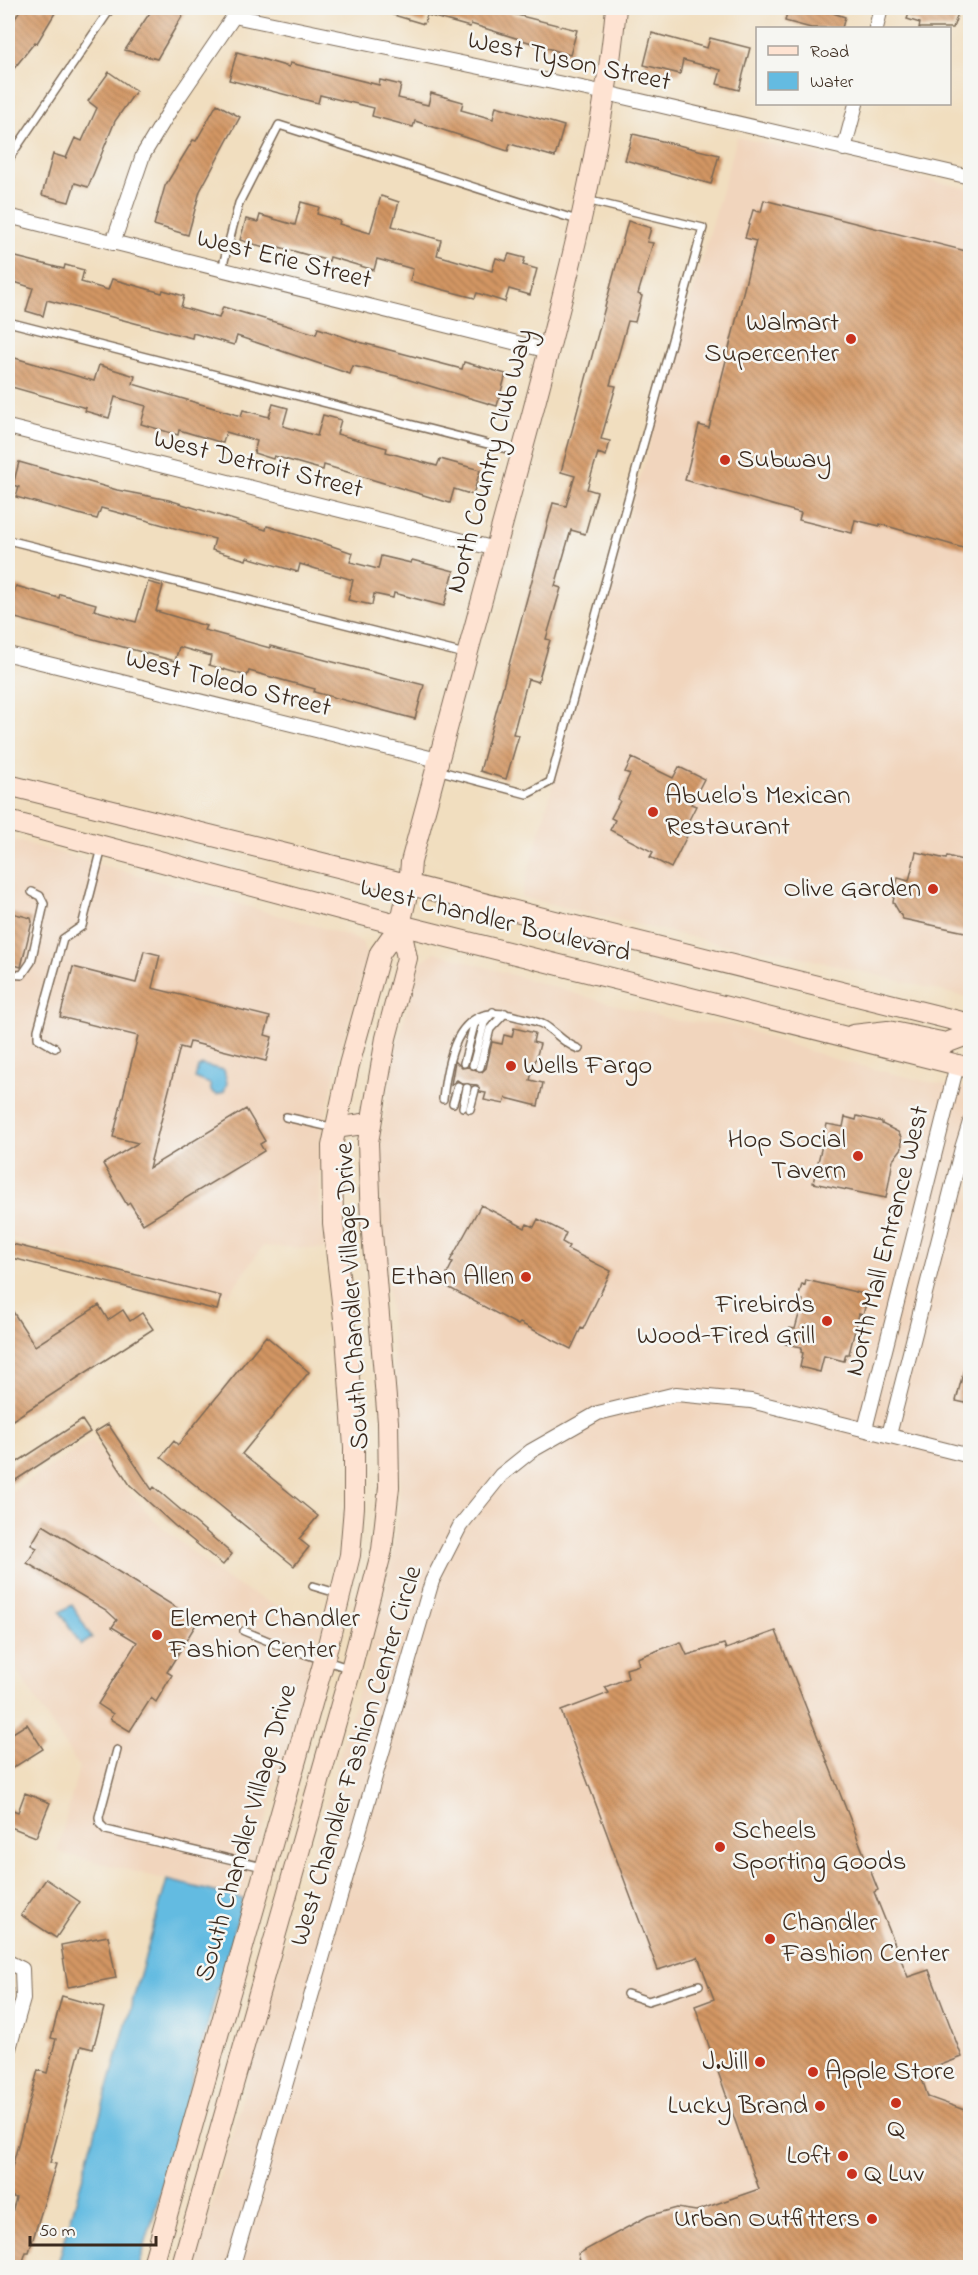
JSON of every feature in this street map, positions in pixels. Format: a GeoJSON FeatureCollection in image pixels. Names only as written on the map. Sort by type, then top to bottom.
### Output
{"type":"FeatureCollection","features":[{"type":"Feature","properties":{"kind":"street","name":"North Country Club Way"},"geometry":{"type":"LineString","coordinates":[[400,925],[409,886],[411,862],[549,351],[586,200],[606,93],[616,8]]}},
{"type":"Feature","properties":{"kind":"street"},"geometry":{"type":"LineString","coordinates":[[876,27],[881,8]]}},
{"type":"Feature","properties":{"kind":"street","name":"West Tyson Street"},"geometry":{"type":"LineString","coordinates":[[113,243],[143,155],[172,106],[234,15],[606,93],[970,177]]}},
{"type":"Feature","properties":{"kind":"street"},"geometry":{"type":"LineString","coordinates":[[844,149],[856,105]]}},
{"type":"Feature","properties":{"kind":"street","name":"West Erie Street"},"geometry":{"type":"LineString","coordinates":[[8,216],[549,351]]}},
{"type":"Feature","properties":{"kind":"street","name":"West Detroit Street"},"geometry":{"type":"LineString","coordinates":[[8,427],[496,549]]}},
{"type":"Feature","properties":{"kind":"street","name":"West Toledo Street"},"geometry":{"type":"LineString","coordinates":[[8,654],[437,765]]}},
{"type":"Feature","properties":{"kind":"street","name":"West Chandler Boulevard"},"geometry":{"type":"LineString","coordinates":[[8,785],[970,1024]]}},
{"type":"Feature","properties":{"kind":"street","name":"West Chandler Boulevard"},"geometry":{"type":"LineString","coordinates":[[8,821],[400,925],[842,1036],[966,1064]]}},
{"type":"Feature","properties":{"kind":"street","name":"South Chandler Village Drive"},"geometry":{"type":"LineString","coordinates":[[181,2268],[351,1669],[382,1550],[389,1487],[385,1376],[368,1182],[370,1123],[386,1038],[407,958],[400,925]]}},
{"type":"Feature","properties":{"kind":"street","name":"South Chandler Village Drive"},"geometry":{"type":"LineString","coordinates":[[152,2268],[324,1661],[353,1533],[355,1478],[347,1347],[331,1193],[334,1128],[380,953],[400,925]]}},
{"type":"Feature","properties":{"kind":"street"},"geometry":{"type":"LineString","coordinates":[[842,1036],[888,1031],[946,1043],[970,1034]]}},
{"type":"Feature","properties":{"kind":"street","name":"North Mall Entrance West"},"geometry":{"type":"LineString","coordinates":[[865,1429],[966,1064]]}},
{"type":"Feature","properties":{"kind":"street","name":"North Mall Entrance West"},"geometry":{"type":"LineString","coordinates":[[889,1435],[970,1122]]}},
{"type":"Feature","properties":{"kind":"street"},"geometry":{"type":"LineString","coordinates":[[334,1128],[370,1123]]}},
{"type":"Feature","properties":{"kind":"street","name":"West Chandler Fashion Center Circle"},"geometry":{"type":"LineString","coordinates":[[232,2268],[418,1622],[432,1581],[460,1526],[501,1475],[531,1451],[598,1413],[676,1394],[750,1401],[970,1456]]}},
{"type":"Feature","properties":{"kind":"street"},"geometry":{"type":"LineString","coordinates":[[8,1962],[22,1969],[22,1999],[8,2052]]}},
{"type":"Feature","properties":{"kind":"lane"},"geometry":{"type":"LineString","coordinates":[[8,166],[10,157],[111,8]]}},
{"type":"Feature","properties":{"kind":"lane"},"geometry":{"type":"LineString","coordinates":[[222,269],[239,203],[279,125],[581,221]]}},
{"type":"Feature","properties":{"kind":"lane"},"geometry":{"type":"LineString","coordinates":[[437,765],[527,794],[550,782],[703,228],[586,200]]}},
{"type":"Feature","properties":{"kind":"lane"},"geometry":{"type":"LineString","coordinates":[[8,322],[522,453]]}},
{"type":"Feature","properties":{"kind":"lane"},"geometry":{"type":"LineString","coordinates":[[8,540],[467,654]]}},
{"type":"Feature","properties":{"kind":"lane"},"geometry":{"type":"LineString","coordinates":[[55,1048],[38,1038],[38,1030],[59,949],[68,933],[82,926],[103,846]]}},
{"type":"Feature","properties":{"kind":"lane"},"geometry":{"type":"LineString","coordinates":[[8,974],[22,975],[31,963],[44,904],[40,896],[32,892]]}},
{"type":"Feature","properties":{"kind":"lane"},"geometry":{"type":"LineString","coordinates":[[492,1012],[484,1023],[477,1066],[490,1029],[505,1013]]}},
{"type":"Feature","properties":{"kind":"lane"},"geometry":{"type":"LineString","coordinates":[[443,1099],[450,1062],[463,1027],[469,1021],[482,1015],[492,1012],[505,1013],[543,1025],[569,1045],[579,1048]]}},
{"type":"Feature","properties":{"kind":"lane"},"geometry":{"type":"LineString","coordinates":[[464,1063],[474,1025],[482,1015]]}},
{"type":"Feature","properties":{"kind":"lane"},"geometry":{"type":"LineString","coordinates":[[453,1103],[458,1086]]}},
{"type":"Feature","properties":{"kind":"lane"},"geometry":{"type":"LineString","coordinates":[[466,1108],[471,1089]]}},
{"type":"Feature","properties":{"kind":"lane"},"geometry":{"type":"LineString","coordinates":[[286,1118],[334,1128]]}},
{"type":"Feature","properties":{"kind":"lane"},"geometry":{"type":"LineString","coordinates":[[313,1586],[341,1594]]}},
{"type":"Feature","properties":{"kind":"lane"},"geometry":{"type":"LineString","coordinates":[[244,1631],[351,1669]]}},
{"type":"Feature","properties":{"kind":"lane"},"geometry":{"type":"LineString","coordinates":[[117,1750],[99,1817],[100,1824],[106,1830],[266,1868]]}},
{"type":"Feature","properties":{"kind":"lane"},"geometry":{"type":"LineString","coordinates":[[627,1994],[648,2001],[699,1985]]}},
{"type":"Feature","properties":{"kind":"shaded area"},"geometry":{"type":"Polygon","coordinates":[[[737,137],[970,189],[970,998],[777,951],[721,944],[521,897],[737,137]]]}},
{"type":"Feature","properties":{"kind":"shaded area"},"geometry":{"type":"Polygon","coordinates":[[[8,838],[347,935],[362,942],[367,959],[340,1051],[320,1142],[320,1203],[325,1249],[263,1246],[228,1295],[8,1238],[8,838]]]}},
{"type":"Feature","properties":{"kind":"shaded area","name":"Chandler Fashion Center"},"geometry":{"type":"Polygon","coordinates":[[[435,952],[597,1000],[678,1021],[731,1025],[840,1061],[924,1081],[970,1089],[970,2267],[194,2268],[381,1610],[393,1553],[399,1510],[401,1437],[379,1190],[380,1143],[394,1056],[420,962],[435,952]]]}},
{"type":"Feature","properties":{"kind":"shaded area"},"geometry":{"type":"Polygon","coordinates":[[[92,1440],[122,1483],[156,1522],[224,1578],[270,1603],[324,1623],[243,1899],[57,1852],[79,1767],[8,1657],[8,1494],[92,1440]]]}},
{"type":"Feature","properties":{"kind":"water"},"geometry":{"type":"Polygon","coordinates":[[[202,1065],[224,1070],[227,1083],[224,1092],[217,1095],[211,1091],[210,1084],[195,1078],[198,1067],[202,1065]]]}},
{"type":"Feature","properties":{"kind":"water"},"geometry":{"type":"Polygon","coordinates":[[[72,1605],[92,1638],[81,1645],[60,1612],[72,1605]]]}},
{"type":"Feature","properties":{"kind":"water"},"geometry":{"type":"Polygon","coordinates":[[[167,1880],[243,1899],[139,2267],[57,2267],[167,1880]]]}},
{"type":"Feature","properties":{"kind":"building"},"geometry":{"type":"Polygon","coordinates":[[[21,8],[58,8],[37,43],[35,42],[8,76],[8,31],[21,8]]]}},
{"type":"Feature","properties":{"kind":"building"},"geometry":{"type":"Polygon","coordinates":[[[153,8],[187,8],[157,59],[125,50],[153,8]]]}},
{"type":"Feature","properties":{"kind":"building"},"geometry":{"type":"Polygon","coordinates":[[[380,8],[489,8],[577,30],[570,55],[471,24],[470,27],[427,15],[424,24],[380,11],[380,8]]]}},
{"type":"Feature","properties":{"kind":"building"},"geometry":{"type":"Polygon","coordinates":[[[788,8],[834,8],[833,13],[845,17],[842,27],[807,27],[785,21],[788,8]]]}},
{"type":"Feature","properties":{"kind":"building"},"geometry":{"type":"Polygon","coordinates":[[[911,8],[959,10],[953,28],[919,27],[920,23],[907,19],[911,8]]]}},
{"type":"Feature","properties":{"kind":"building"},"geometry":{"type":"Polygon","coordinates":[[[652,33],[707,48],[710,38],[750,48],[739,90],[717,84],[721,70],[683,60],[680,74],[644,65],[652,33]]]}},
{"type":"Feature","properties":{"kind":"building"},"geometry":{"type":"Polygon","coordinates":[[[237,52],[289,67],[290,63],[379,85],[380,80],[401,85],[398,98],[428,105],[431,93],[463,102],[461,110],[493,119],[496,106],[564,126],[555,157],[510,144],[508,151],[415,121],[413,127],[372,116],[374,108],[320,95],[318,103],[229,80],[237,52]]]}},
{"type":"Feature","properties":{"kind":"building"},"geometry":{"type":"Polygon","coordinates":[[[109,72],[136,91],[115,121],[88,187],[75,183],[69,202],[42,195],[53,154],[66,158],[75,138],[82,141],[97,108],[88,101],[109,72]]]}},
{"type":"Feature","properties":{"kind":"building"},"geometry":{"type":"Polygon","coordinates":[[[217,104],[240,117],[200,191],[188,235],[154,225],[165,186],[193,140],[196,141],[217,104]]]}},
{"type":"Feature","properties":{"kind":"building"},"geometry":{"type":"Polygon","coordinates":[[[633,134],[719,155],[711,184],[625,160],[633,134]]]}},
{"type":"Feature","properties":{"kind":"building"},"geometry":{"type":"Polygon","coordinates":[[[381,196],[399,202],[392,226],[441,240],[437,255],[492,271],[496,258],[506,261],[509,254],[525,258],[523,265],[537,269],[530,295],[509,289],[505,302],[477,293],[475,298],[410,281],[413,269],[377,259],[374,270],[330,257],[329,261],[279,247],[278,251],[240,240],[246,219],[258,222],[260,215],[295,225],[301,202],[319,207],[317,214],[340,221],[339,224],[370,233],[381,196]]]}},
{"type":"Feature","properties":{"kind":"building","name":"Walmart Supercenter"},"geometry":{"type":"Polygon","coordinates":[[[764,200],[970,252],[970,550],[880,524],[880,526],[855,520],[852,533],[799,520],[801,513],[685,480],[699,425],[709,428],[756,241],[745,238],[753,210],[761,212],[764,200]]]}},
{"type":"Feature","properties":{"kind":"building"},"geometry":{"type":"Polygon","coordinates":[[[628,221],[651,228],[647,242],[653,243],[638,294],[642,296],[635,322],[628,321],[610,385],[616,386],[601,439],[610,441],[606,456],[598,453],[587,489],[597,492],[585,534],[571,530],[555,586],[561,588],[546,639],[550,640],[538,682],[528,679],[513,734],[519,735],[506,779],[480,771],[553,503],[566,506],[575,476],[561,472],[628,221]]]}},
{"type":"Feature","properties":{"kind":"building"},"geometry":{"type":"Polygon","coordinates":[[[8,255],[64,269],[65,265],[84,270],[81,282],[108,290],[112,279],[162,293],[163,290],[184,296],[181,307],[219,318],[223,307],[316,334],[318,328],[359,342],[462,369],[464,362],[506,374],[497,406],[396,376],[353,366],[350,374],[237,336],[234,345],[193,333],[192,338],[47,300],[43,316],[26,311],[33,288],[8,280],[8,255]]]}},
{"type":"Feature","properties":{"kind":"building"},"geometry":{"type":"Polygon","coordinates":[[[8,356],[94,381],[99,365],[135,376],[133,384],[241,416],[243,410],[269,417],[273,404],[288,408],[283,426],[317,436],[323,415],[341,420],[337,434],[387,448],[386,452],[437,466],[440,459],[480,470],[473,495],[454,489],[450,503],[324,465],[323,470],[274,456],[273,459],[254,453],[257,441],[226,432],[223,443],[179,430],[178,435],[141,424],[146,406],[115,397],[109,418],[85,411],[86,408],[8,386],[8,356]]]}},
{"type":"Feature","properties":{"kind":"building"},"geometry":{"type":"Polygon","coordinates":[[[19,462],[117,490],[169,500],[266,530],[267,526],[308,538],[353,553],[350,562],[378,569],[381,556],[411,563],[412,560],[454,571],[444,606],[394,593],[393,598],[374,594],[372,605],[348,600],[353,580],[300,564],[298,572],[247,557],[246,560],[212,550],[215,539],[101,508],[97,519],[16,497],[19,487],[13,485],[19,462]]]}},
{"type":"Feature","properties":{"kind":"building"},"geometry":{"type":"Polygon","coordinates":[[[148,582],[163,586],[156,611],[206,626],[204,630],[424,685],[415,719],[314,692],[315,689],[249,671],[247,676],[209,665],[211,656],[179,647],[175,661],[8,616],[8,594],[13,595],[16,586],[59,598],[60,594],[96,604],[94,610],[136,622],[148,582]]]}},
{"type":"Feature","properties":{"kind":"building","name":"Abuelo's Mexican Restaurant"},"geometry":{"type":"Polygon","coordinates":[[[632,758],[673,778],[679,767],[704,779],[691,804],[696,806],[682,834],[687,836],[671,868],[650,857],[653,852],[610,830],[615,820],[611,818],[630,774],[625,772],[632,758]]]}},
{"type":"Feature","properties":{"kind":"building","name":"Olive Garden"},"geometry":{"type":"Polygon","coordinates":[[[916,852],[970,862],[970,933],[903,919],[893,902],[898,878],[909,881],[916,852]]]}},
{"type":"Feature","properties":{"kind":"building"},"geometry":{"type":"Polygon","coordinates":[[[8,912],[31,918],[32,922],[21,967],[8,963],[8,912]]]}},
{"type":"Feature","properties":{"kind":"building"},"geometry":{"type":"Polygon","coordinates":[[[144,951],[160,955],[152,988],[270,1017],[265,1035],[272,1037],[266,1061],[190,1042],[188,1049],[180,1047],[149,1168],[246,1109],[265,1141],[260,1144],[264,1151],[143,1224],[130,1203],[127,1205],[103,1164],[138,1143],[113,1137],[138,1036],[60,1017],[73,967],[136,983],[144,951]]]}},
{"type":"Feature","properties":{"kind":"building"},"geometry":{"type":"Polygon","coordinates":[[[514,1028],[535,1033],[533,1042],[540,1044],[530,1080],[543,1083],[538,1106],[506,1098],[504,1104],[484,1100],[486,1093],[480,1092],[477,1085],[463,1084],[457,1080],[451,1085],[455,1061],[462,1068],[468,1067],[482,1072],[486,1068],[492,1042],[502,1044],[504,1035],[512,1037],[514,1028]]]}},
{"type":"Feature","properties":{"kind":"building","name":"Hop Social Tavern"},"geometry":{"type":"Polygon","coordinates":[[[857,1116],[882,1122],[898,1132],[901,1137],[902,1148],[893,1160],[886,1198],[813,1183],[827,1124],[843,1127],[845,1117],[856,1120],[857,1116]]]}},
{"type":"Feature","properties":{"kind":"building","name":"Ethan Allen"},"geometry":{"type":"Polygon","coordinates":[[[481,1205],[525,1228],[527,1224],[534,1227],[538,1219],[566,1233],[562,1242],[569,1246],[567,1249],[611,1271],[571,1349],[520,1323],[518,1325],[442,1284],[453,1262],[450,1261],[481,1205]]]}},
{"type":"Feature","properties":{"kind":"building"},"geometry":{"type":"Polygon","coordinates":[[[8,1243],[221,1296],[217,1310],[8,1257],[8,1243]]]}},
{"type":"Feature","properties":{"kind":"building","name":"Firebirds Wood-Fired Grill"},"geometry":{"type":"Polygon","coordinates":[[[806,1280],[868,1295],[863,1315],[859,1314],[849,1354],[846,1354],[844,1361],[824,1356],[820,1372],[800,1367],[802,1347],[785,1344],[790,1328],[795,1329],[803,1300],[798,1299],[802,1284],[805,1285],[806,1280]]]}},
{"type":"Feature","properties":{"kind":"building"},"geometry":{"type":"Polygon","coordinates":[[[8,1304],[35,1346],[99,1305],[108,1320],[123,1310],[130,1321],[142,1313],[153,1329],[8,1423],[8,1304]]]}},
{"type":"Feature","properties":{"kind":"building"},"geometry":{"type":"Polygon","coordinates":[[[266,1336],[309,1372],[242,1454],[318,1516],[299,1539],[309,1547],[294,1566],[161,1457],[174,1441],[178,1445],[266,1336]]]}},
{"type":"Feature","properties":{"kind":"building"},"geometry":{"type":"Polygon","coordinates":[[[966,1361],[970,1362],[970,1404],[956,1401],[966,1361]]]}},
{"type":"Feature","properties":{"kind":"building"},"geometry":{"type":"Polygon","coordinates":[[[82,1420],[90,1432],[8,1485],[8,1468],[82,1420]]]}},
{"type":"Feature","properties":{"kind":"building"},"geometry":{"type":"Polygon","coordinates":[[[108,1424],[152,1490],[154,1487],[232,1554],[223,1565],[130,1485],[95,1432],[108,1424]]]}},
{"type":"Feature","properties":{"kind":"building","name":"Element Chandler Fashion Center"},"geometry":{"type":"Polygon","coordinates":[[[43,1525],[198,1621],[167,1672],[172,1675],[156,1702],[151,1698],[130,1731],[110,1719],[113,1714],[98,1704],[137,1642],[112,1627],[117,1620],[106,1610],[27,1563],[37,1548],[31,1545],[43,1525]]]}},
{"type":"Feature","properties":{"kind":"building","name":"Chandler Fashion Center"},"geometry":{"type":"Polygon","coordinates":[[[776,1631],[878,1890],[874,1892],[908,1977],[929,1970],[962,2057],[920,2073],[928,2097],[970,2112],[970,2268],[582,2268],[578,2254],[648,2216],[677,2208],[696,2211],[759,2189],[695,2006],[714,1999],[698,1957],[658,1970],[561,1711],[609,1693],[605,1687],[628,1678],[626,1669],[639,1665],[637,1658],[681,1642],[687,1655],[724,1644],[726,1649],[776,1631]]]}},
{"type":"Feature","properties":{"kind":"building"},"geometry":{"type":"Polygon","coordinates":[[[27,1724],[43,1749],[8,1771],[8,1736],[27,1724]]]}},
{"type":"Feature","properties":{"kind":"building"},"geometry":{"type":"Polygon","coordinates":[[[25,1793],[50,1803],[36,1837],[8,1826],[8,1808],[18,1812],[25,1793]]]}},
{"type":"Feature","properties":{"kind":"building"},"geometry":{"type":"Polygon","coordinates":[[[46,1879],[80,1902],[56,1938],[21,1915],[46,1879]]]}},
{"type":"Feature","properties":{"kind":"building"},"geometry":{"type":"Polygon","coordinates":[[[108,1936],[116,1978],[68,1987],[61,1945],[108,1936]]]}},
{"type":"Feature","properties":{"kind":"building"},"geometry":{"type":"Polygon","coordinates":[[[62,1996],[104,2008],[93,2049],[81,2046],[50,2163],[56,2164],[29,2252],[26,2252],[21,2268],[8,2268],[8,2226],[16,2198],[8,2195],[8,2182],[38,2070],[47,2073],[56,2039],[51,2038],[62,1996]]]}},
{"type":"Feature","properties":{"kind":"place","name":"Walmart Supercenter"},"geometry":{"type":"Point","coordinates":[851,339]}},
{"type":"Feature","properties":{"kind":"place","name":"Subway"},"geometry":{"type":"Point","coordinates":[725,460]}},
{"type":"Feature","properties":{"kind":"place","name":"Abuelo's Mexican Restaurant"},"geometry":{"type":"Point","coordinates":[653,812]}},
{"type":"Feature","properties":{"kind":"place","name":"Olive Garden"},"geometry":{"type":"Point","coordinates":[933,889]}},
{"type":"Feature","properties":{"kind":"place","name":"Wells Fargo"},"geometry":{"type":"Point","coordinates":[511,1066]}},
{"type":"Feature","properties":{"kind":"place","name":"Hop Social Tavern"},"geometry":{"type":"Point","coordinates":[858,1156]}},
{"type":"Feature","properties":{"kind":"place","name":"Ethan Allen"},"geometry":{"type":"Point","coordinates":[526,1277]}},
{"type":"Feature","properties":{"kind":"place","name":"Firebirds Wood-Fired Grill"},"geometry":{"type":"Point","coordinates":[827,1321]}},
{"type":"Feature","properties":{"kind":"place","name":"Element Chandler Fashion Center"},"geometry":{"type":"Point","coordinates":[157,1635]}},
{"type":"Feature","properties":{"kind":"place","name":"Scheels Sporting Goods"},"geometry":{"type":"Point","coordinates":[720,1847]}},
{"type":"Feature","properties":{"kind":"place","name":"Chandler Fashion Center"},"geometry":{"type":"Point","coordinates":[770,1939]}},
{"type":"Feature","properties":{"kind":"place","name":"J.Jill"},"geometry":{"type":"Point","coordinates":[760,2062]}},
{"type":"Feature","properties":{"kind":"place","name":"Apple Store"},"geometry":{"type":"Point","coordinates":[813,2072]}},
{"type":"Feature","properties":{"kind":"place","name":"Q"},"geometry":{"type":"Point","coordinates":[896,2103]}},
{"type":"Feature","properties":{"kind":"place","name":"Lucky Brand"},"geometry":{"type":"Point","coordinates":[820,2106]}},
{"type":"Feature","properties":{"kind":"place","name":"Loft"},"geometry":{"type":"Point","coordinates":[843,2156]}},
{"type":"Feature","properties":{"kind":"place","name":"Q Luv"},"geometry":{"type":"Point","coordinates":[852,2174]}},
{"type":"Feature","properties":{"kind":"place","name":"Urban Outfitters"},"geometry":{"type":"Point","coordinates":[872,2219]}}]}
